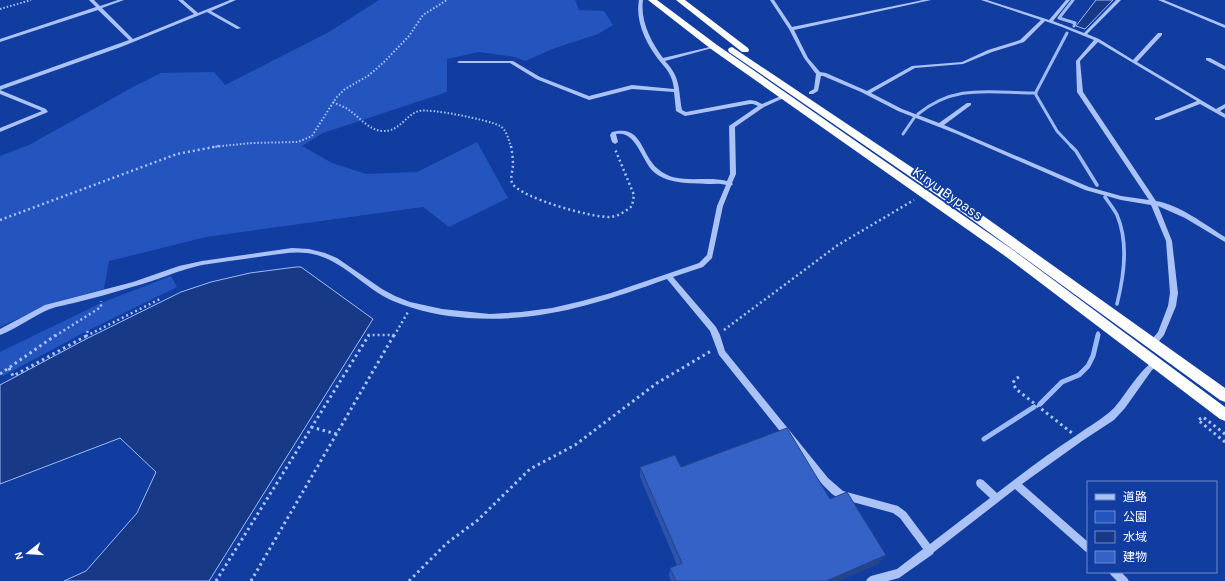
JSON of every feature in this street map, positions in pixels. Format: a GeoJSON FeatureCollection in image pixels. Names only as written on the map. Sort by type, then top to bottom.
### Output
{"type":"FeatureCollection","features":[{"type":"Feature","properties":{"kind":"highway","name":"Kiryu Bypass"},"geometry":{"type":"LineString","coordinates":[[652,0],[714,47],[1009,253],[1225,415]]}},
{"type":"Feature","properties":{"kind":"highway","name":"Kiryu Bypass"},"geometry":{"type":"LineString","coordinates":[[664,0],[724,44],[1012,242],[1225,396]]}},
{"type":"Feature","properties":{"kind":"highway"},"geometry":{"type":"LineString","coordinates":[[680,0],[740,47],[811,93],[884,146],[897,156],[911,172]]}},
{"type":"Feature","properties":{"kind":"street"},"geometry":{"type":"LineString","coordinates":[[92,0],[132,41]]}},
{"type":"Feature","properties":{"kind":"street"},"geometry":{"type":"LineString","coordinates":[[0,41],[122,0]]}},
{"type":"Feature","properties":{"kind":"street"},"geometry":{"type":"LineString","coordinates":[[180,0],[198,15]]}},
{"type":"Feature","properties":{"kind":"street"},"geometry":{"type":"LineString","coordinates":[[0,88],[132,41],[234,0]]}},
{"type":"Feature","properties":{"kind":"street"},"geometry":{"type":"LineString","coordinates":[[641,0],[640,10],[644,28],[662,60],[674,76],[679,111],[685,114],[750,102],[754,102],[762,106]]}},
{"type":"Feature","properties":{"kind":"street"},"geometry":{"type":"LineString","coordinates":[[772,0],[791,29],[806,58],[819,74],[829,76],[868,93],[889,105],[1087,189],[1121,198],[1153,201],[1172,208],[1225,240]]}},
{"type":"Feature","properties":{"kind":"street"},"geometry":{"type":"LineString","coordinates":[[791,29],[929,0]]}},
{"type":"Feature","properties":{"kind":"street"},"geometry":{"type":"LineString","coordinates":[[983,0],[1050,22],[1097,40],[1225,116]]}},
{"type":"Feature","properties":{"kind":"street"},"geometry":{"type":"LineString","coordinates":[[1050,22],[1068,0]]}},
{"type":"Feature","properties":{"kind":"street"},"geometry":{"type":"LineString","coordinates":[[1084,34],[1119,0]]}},
{"type":"Feature","properties":{"kind":"street"},"geometry":{"type":"LineString","coordinates":[[1160,0],[1225,27]]}},
{"type":"Feature","properties":{"kind":"street"},"geometry":{"type":"LineString","coordinates":[[208,11],[239,28]]}},
{"type":"Feature","properties":{"kind":"street"},"geometry":{"type":"LineString","coordinates":[[868,93],[910,69],[919,66],[963,63],[990,51],[1022,41],[1044,20]]}},
{"type":"Feature","properties":{"kind":"street"},"geometry":{"type":"LineString","coordinates":[[1134,62],[1160,34]]}},
{"type":"Feature","properties":{"kind":"street"},"geometry":{"type":"LineString","coordinates":[[1097,40],[1078,61],[1079,89],[1092,113],[1153,201],[1164,225],[1170,248],[1174,293],[1172,306],[1158,339],[1152,344]]}},
{"type":"Feature","properties":{"kind":"street"},"geometry":{"type":"LineString","coordinates":[[662,60],[714,47]]}},
{"type":"Feature","properties":{"kind":"street"},"geometry":{"type":"LineString","coordinates":[[1208,59],[1225,68]]}},
{"type":"Feature","properties":{"kind":"street"},"geometry":{"type":"LineString","coordinates":[[459,62],[511,62],[538,78],[589,98],[632,88],[676,91]]}},
{"type":"Feature","properties":{"kind":"street"},"geometry":{"type":"LineString","coordinates":[[811,93],[816,90],[819,74]]}},
{"type":"Feature","properties":{"kind":"street"},"geometry":{"type":"LineString","coordinates":[[0,92],[44,110],[45,112],[0,130]]}},
{"type":"Feature","properties":{"kind":"street"},"geometry":{"type":"LineString","coordinates":[[0,332],[48,307],[134,284],[179,269],[202,263],[292,250],[319,252],[334,258],[372,286],[393,297],[430,310],[469,316],[494,317],[533,315],[581,305],[701,265],[708,260],[720,206],[733,174],[732,126],[762,106],[785,96]]}},
{"type":"Feature","properties":{"kind":"street"},"geometry":{"type":"LineString","coordinates":[[1158,119],[1200,102]]}},
{"type":"Feature","properties":{"kind":"street"},"geometry":{"type":"LineString","coordinates":[[939,126],[969,104]]}},
{"type":"Feature","properties":{"kind":"street"},"geometry":{"type":"LineString","coordinates":[[1216,111],[1225,106]]}},
{"type":"Feature","properties":{"kind":"street"},"geometry":{"type":"LineString","coordinates":[[615,142],[613,135],[614,133],[623,131],[630,134],[654,170],[669,178],[723,182],[730,184]]}},
{"type":"Feature","properties":{"kind":"street"},"geometry":{"type":"LineString","coordinates":[[668,276],[716,333],[719,348],[825,481],[835,491],[848,497],[895,509],[903,515],[930,551]]}},
{"type":"Feature","properties":{"kind":"street"},"geometry":{"type":"LineString","coordinates":[[871,581],[899,573],[930,551],[1015,484],[1119,410],[1150,368],[1156,363]]}},
{"type":"Feature","properties":{"kind":"street"},"geometry":{"type":"LineString","coordinates":[[980,483],[997,499]]}},
{"type":"Feature","properties":{"kind":"street"},"geometry":{"type":"LineString","coordinates":[[1015,484],[1087,547]]}},
{"type":"Feature","properties":{"kind":"street"},"geometry":{"type":"LineString","coordinates":[[1115,573],[1124,581]]}},
{"type":"Feature","properties":{"kind":"path"},"geometry":{"type":"LineString","coordinates":[[0,9],[31,0]]}},
{"type":"Feature","properties":{"kind":"path"},"geometry":{"type":"LineString","coordinates":[[0,220],[189,151],[235,144],[298,142],[306,140],[316,132],[333,102],[345,89],[368,76],[384,63],[409,36],[423,15],[446,0]]}},
{"type":"Feature","properties":{"kind":"path"},"geometry":{"type":"LineString","coordinates":[[333,102],[348,109],[373,128],[382,131],[393,130],[418,112],[431,110],[459,115],[500,126],[504,129],[508,138],[513,163],[512,178],[516,187],[558,206],[589,216],[615,216],[628,210],[634,202],[634,195],[617,157],[615,142]]}},
{"type":"Feature","properties":{"kind":"path"},"geometry":{"type":"LineString","coordinates":[[716,333],[727,329],[838,245],[924,193]]}},
{"type":"Feature","properties":{"kind":"path"},"geometry":{"type":"LineString","coordinates":[[9,368],[13,376],[162,298]]}},
{"type":"Feature","properties":{"kind":"path"},"geometry":{"type":"LineString","coordinates":[[0,374],[101,307],[101,303]]}},
{"type":"Feature","properties":{"kind":"path"},"geometry":{"type":"LineString","coordinates":[[251,581],[413,305]]}},
{"type":"Feature","properties":{"kind":"path"},"geometry":{"type":"LineString","coordinates":[[87,331],[89,335]]}},
{"type":"Feature","properties":{"kind":"path"},"geometry":{"type":"LineString","coordinates":[[216,581],[369,335],[395,335]]}},
{"type":"Feature","properties":{"kind":"path"},"geometry":{"type":"LineString","coordinates":[[409,581],[447,543],[478,520],[530,469],[575,445],[656,383],[719,348]]}},
{"type":"Feature","properties":{"kind":"path"},"geometry":{"type":"LineString","coordinates":[[1019,377],[1012,383],[1016,389],[1078,438]]}},
{"type":"Feature","properties":{"kind":"path"},"geometry":{"type":"LineString","coordinates":[[1225,434],[1203,417],[1198,420],[1225,442]]}},
{"type":"Feature","properties":{"kind":"path"},"geometry":{"type":"LineString","coordinates":[[311,427],[337,434]]}},
{"type":"Feature","properties":{"kind":"green space"},"geometry":{"type":"Polygon","coordinates":[[[379,0],[575,0],[579,10],[604,11],[613,25],[598,34],[555,48],[525,61],[515,57],[479,52],[447,59],[447,92],[323,133],[302,146],[332,163],[366,174],[417,172],[477,142],[508,198],[449,227],[423,207],[206,237],[109,261],[104,289],[49,304],[0,327],[0,156],[29,145],[161,73],[214,72],[225,85],[329,32],[379,0]]]}},
{"type":"Feature","properties":{"kind":"green space"},"geometry":{"type":"Polygon","coordinates":[[[171,276],[177,287],[87,331],[3,376],[0,370],[0,352],[101,303],[171,276]]]}},
{"type":"Feature","properties":{"kind":"water"},"geometry":{"type":"Polygon","coordinates":[[[1096,0],[1113,0],[1085,29],[1076,26],[1096,0]]]}},
{"type":"Feature","properties":{"kind":"water"},"geometry":{"type":"Polygon","coordinates":[[[301,267],[373,319],[209,581],[64,581],[86,571],[137,513],[156,472],[120,438],[0,484],[0,385],[86,339],[181,292],[211,282],[250,273],[301,267]]]}},
{"type":"Feature","properties":{"kind":"building"},"geometry":{"type":"Polygon","coordinates":[[[787,428],[830,499],[847,492],[886,555],[826,581],[676,581],[670,568],[682,563],[640,467],[675,455],[681,467],[787,428]]]}},
{"type":"Feature","properties":{"kind":"waterway"},"geometry":{"type":"LineString","coordinates":[[1073,0],[1059,18],[1075,23],[1074,26]]}},
{"type":"Feature","properties":{"kind":"waterway"},"geometry":{"type":"LineString","coordinates":[[1036,93],[1067,33]]}},
{"type":"Feature","properties":{"kind":"waterway"},"geometry":{"type":"LineString","coordinates":[[918,114],[932,104],[960,94],[989,91],[1036,93]]}},
{"type":"Feature","properties":{"kind":"waterway"},"geometry":{"type":"LineString","coordinates":[[1036,93],[1057,131],[1072,147]]}},
{"type":"Feature","properties":{"kind":"waterway"},"geometry":{"type":"LineString","coordinates":[[903,134],[914,118]]}},
{"type":"Feature","properties":{"kind":"waterway"},"geometry":{"type":"LineString","coordinates":[[1072,147],[1097,185]]}},
{"type":"Feature","properties":{"kind":"waterway"},"geometry":{"type":"LineString","coordinates":[[1105,197],[1117,215],[1123,237],[1124,260],[1122,282],[1117,304]]}},
{"type":"Feature","properties":{"kind":"waterway"},"geometry":{"type":"LineString","coordinates":[[1040,404],[1062,382],[1079,375],[1088,366],[1093,356],[1098,335]]}},
{"type":"Feature","properties":{"kind":"waterway"},"geometry":{"type":"LineString","coordinates":[[984,439],[1034,407]]}}]}
